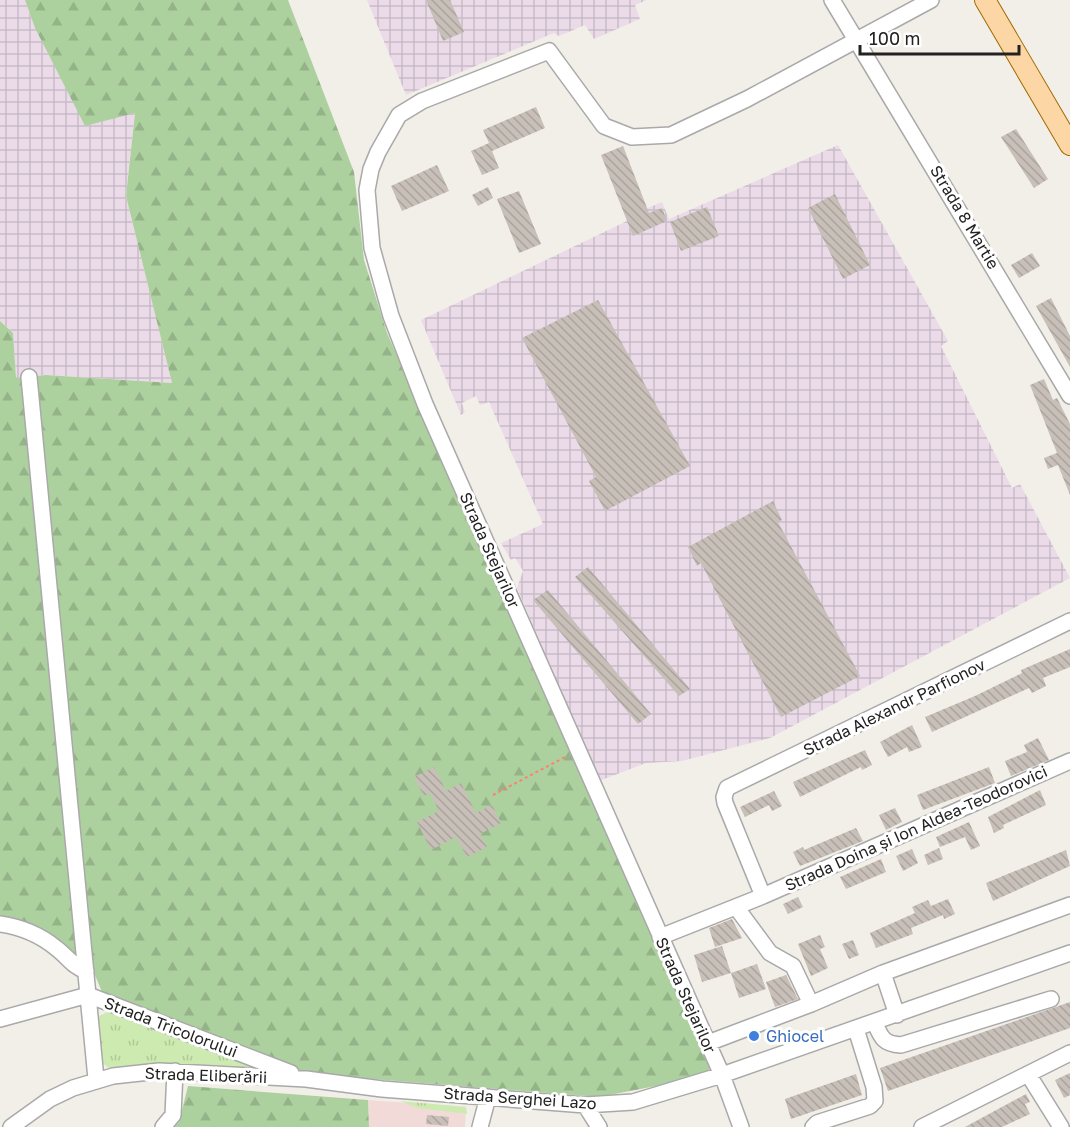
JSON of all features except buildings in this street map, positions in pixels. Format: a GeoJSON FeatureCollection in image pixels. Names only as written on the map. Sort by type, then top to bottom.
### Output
{"type":"FeatureCollection","features":[{"type":"Feature","properties":{"kind":"main road"},"geometry":{"type":"LineString","coordinates":[[985,0],[1070,145]]}},
{"type":"Feature","properties":{"kind":"street","name":"Strada 8 Martie"},"geometry":{"type":"LineString","coordinates":[[832,0],[858,39],[1070,396]]}},
{"type":"Feature","properties":{"kind":"street"},"geometry":{"type":"LineString","coordinates":[[858,39],[931,0]]}},
{"type":"Feature","properties":{"kind":"street","name":"Strada Stejarilor"},"geometry":{"type":"LineString","coordinates":[[741,1127],[708,1043],[430,415],[391,316],[372,248],[367,190],[378,152],[399,115],[422,100],[549,51],[604,126],[632,137],[670,135],[747,99],[858,39]]}},
{"type":"Feature","properties":{"kind":"street"},"geometry":{"type":"LineString","coordinates":[[29,377],[96,1079]]}},
{"type":"Feature","properties":{"kind":"street","name":"Strada Alexandr Parfionov"},"geometry":{"type":"LineString","coordinates":[[763,896],[724,797],[727,788],[1070,621]]}},
{"type":"Feature","properties":{"kind":"street","name":"Strada Doina și Ion Aldea-Teodorovici"},"geometry":{"type":"LineString","coordinates":[[660,937],[763,896],[1070,761]]}},
{"type":"Feature","properties":{"kind":"street"},"geometry":{"type":"LineString","coordinates":[[708,1043],[811,1004],[883,973],[1070,905]]}},
{"type":"Feature","properties":{"kind":"street"},"geometry":{"type":"LineString","coordinates":[[736,907],[770,954],[793,966],[811,1004]]}},
{"type":"Feature","properties":{"kind":"street"},"geometry":{"type":"LineString","coordinates":[[0,924],[18,927],[38,936],[55,946],[77,968],[86,971]]}},
{"type":"Feature","properties":{"kind":"street","name":"Strada Serghei Lazo"},"geometry":{"type":"LineString","coordinates":[[306,1079],[382,1089],[585,1105],[633,1102],[722,1076],[1070,953]]}},
{"type":"Feature","properties":{"kind":"street"},"geometry":{"type":"LineString","coordinates":[[883,973],[897,1015]]}},
{"type":"Feature","properties":{"kind":"street","name":"Strada Tricolorului"},"geometry":{"type":"LineString","coordinates":[[0,1019],[88,995],[306,1079]]}},
{"type":"Feature","properties":{"kind":"street"},"geometry":{"type":"LineString","coordinates":[[875,1023],[882,1039],[889,1044],[902,1045],[1051,999]]}},
{"type":"Feature","properties":{"kind":"street"},"geometry":{"type":"LineString","coordinates":[[813,1127],[817,1123],[870,1106],[875,1101],[874,1087],[856,1029]]}},
{"type":"Feature","properties":{"kind":"street"},"geometry":{"type":"LineString","coordinates":[[922,1127],[1070,1053]]}},
{"type":"Feature","properties":{"kind":"street"},"geometry":{"type":"LineString","coordinates":[[163,1127],[173,1115],[175,1071]]}},
{"type":"Feature","properties":{"kind":"street","name":"Strada Eliberării"},"geometry":{"type":"LineString","coordinates":[[11,1127],[50,1100],[96,1079],[139,1072],[175,1071],[306,1079]]}},
{"type":"Feature","properties":{"kind":"street"},"geometry":{"type":"LineString","coordinates":[[1028,1074],[1061,1127]]}},
{"type":"Feature","properties":{"kind":"street"},"geometry":{"type":"LineString","coordinates":[[480,1127],[488,1097]]}},
{"type":"Feature","properties":{"kind":"street"},"geometry":{"type":"LineString","coordinates":[[585,1105],[599,1127]]}},
{"type":"Feature","properties":{"kind":"path"},"geometry":{"type":"LineString","coordinates":[[493,795],[578,750]]}},
{"type":"Feature","properties":{"kind":"shaded area"},"geometry":{"type":"Polygon","coordinates":[[[0,0],[25,0],[35,28],[135,112],[126,196],[172,383],[46,375],[16,378],[13,333],[0,321],[0,0]]]}},
{"type":"Feature","properties":{"kind":"shaded area"},"geometry":{"type":"Polygon","coordinates":[[[367,0],[647,0],[635,5],[640,19],[594,39],[585,25],[559,36],[554,33],[406,95],[367,0]]]}},
{"type":"Feature","properties":{"kind":"shaded area"},"geometry":{"type":"Polygon","coordinates":[[[838,145],[948,341],[941,346],[1012,488],[1020,484],[1070,578],[770,738],[682,761],[646,763],[599,781],[517,588],[523,571],[515,558],[511,560],[501,543],[543,524],[489,402],[480,405],[476,396],[462,403],[465,412],[461,415],[421,320],[627,221],[626,217],[662,202],[669,219],[838,145]]]}},
{"type":"Feature","properties":{"kind":"shaded area"},"geometry":{"type":"Polygon","coordinates":[[[368,1100],[466,1107],[465,1127],[369,1127],[368,1100]]]}},
{"type":"Feature","properties":{"kind":"green space"},"geometry":{"type":"Polygon","coordinates":[[[25,0],[288,0],[354,172],[364,260],[387,333],[711,1064],[708,1072],[661,1085],[599,1097],[310,1074],[102,992],[92,968],[0,920],[0,321],[13,333],[16,378],[46,375],[172,383],[126,196],[135,113],[85,126],[35,28],[25,0]]]}},
{"type":"Feature","properties":{"kind":"green space"},"geometry":{"type":"Polygon","coordinates":[[[107,1012],[253,1068],[164,1064],[110,1069],[101,1062],[96,1018],[107,1012]]]}},
{"type":"Feature","properties":{"kind":"green space"},"geometry":{"type":"Polygon","coordinates":[[[188,1086],[368,1100],[369,1127],[174,1127],[179,1122],[188,1086]]]}},
{"type":"Feature","properties":{"kind":"green space"},"geometry":{"type":"Polygon","coordinates":[[[400,1101],[466,1107],[467,1114],[418,1108],[400,1101]]]}},
{"type":"Feature","properties":{"kind":"place","name":"Ghiocel"},"geometry":{"type":"Point","coordinates":[754,1036]}}]}
